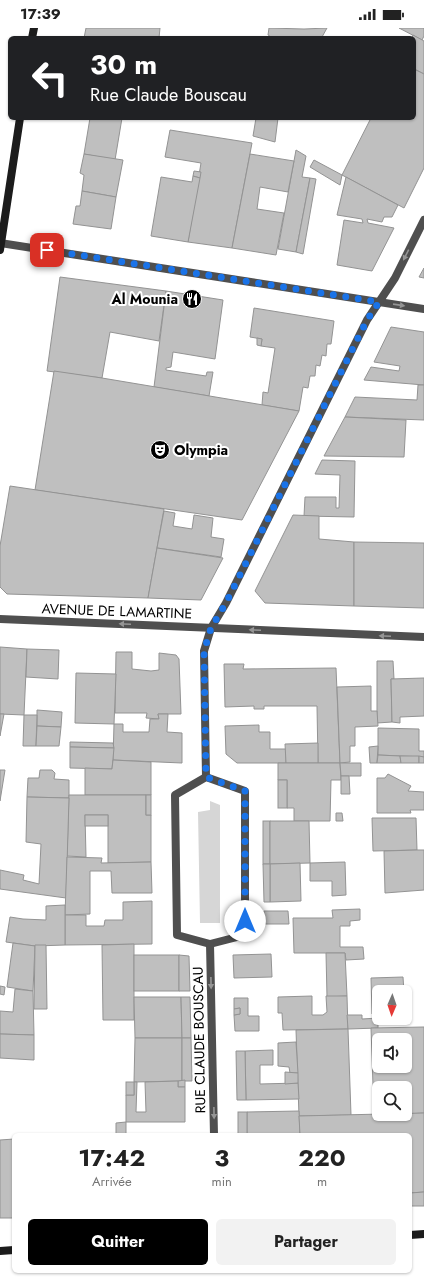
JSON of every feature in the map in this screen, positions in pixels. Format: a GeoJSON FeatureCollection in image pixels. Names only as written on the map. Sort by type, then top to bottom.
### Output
{"type":"FeatureCollection","features":[{"type":"Feature","properties":{"kind":"main road"},"geometry":{"type":"LineString","coordinates":[[0,246],[20,120]]}},
{"type":"Feature","properties":{"kind":"main road"},"geometry":{"type":"LineString","coordinates":[[412,1235],[424,1234]]}},
{"type":"Feature","properties":{"kind":"main road"},"geometry":{"type":"LineString","coordinates":[[0,1251],[12,1250]]}},
{"type":"Feature","properties":{"kind":"street"},"geometry":{"type":"LineString","coordinates":[[206,777],[204,651],[211,628],[226,603],[367,320],[395,278],[424,220]]}},
{"type":"Feature","properties":{"kind":"street"},"geometry":{"type":"LineString","coordinates":[[0,246],[424,309]]}},
{"type":"Feature","properties":{"kind":"street","name":"AVENUE DE LAMARTINE"},"geometry":{"type":"LineString","coordinates":[[0,619],[424,637]]}},
{"type":"Feature","properties":{"kind":"street"},"geometry":{"type":"LineString","coordinates":[[206,777],[245,791],[245,935],[210,944],[177,935],[175,795],[206,777]]}},
{"type":"Feature","properties":{"kind":"street","name":"RUE CLAUDE BOUSCAU"},"geometry":{"type":"LineString","coordinates":[[210,944],[214,1133]]}},
{"type":"Feature","properties":{"kind":"shaded area"},"geometry":{"type":"Polygon","coordinates":[[[210,801],[220,805],[220,923],[200,923],[198,812],[210,810],[210,801]]]}},
{"type":"Feature","properties":{"kind":"building"},"geometry":{"type":"Polygon","coordinates":[[[86,28],[160,28],[159,36],[84,36],[86,28]]]}},
{"type":"Feature","properties":{"kind":"building"},"geometry":{"type":"Polygon","coordinates":[[[269,28],[327,28],[323,36],[268,35],[269,28]]]}},
{"type":"Feature","properties":{"kind":"building"},"geometry":{"type":"Polygon","coordinates":[[[399,28],[424,28],[424,36],[422,40],[399,28]]]}},
{"type":"Feature","properties":{"kind":"building"},"geometry":{"type":"Polygon","coordinates":[[[416,37],[424,41],[424,74],[416,70],[416,37]]]}},
{"type":"Feature","properties":{"kind":"building"},"geometry":{"type":"Polygon","coordinates":[[[416,70],[424,74],[424,168],[404,208],[342,175],[370,120],[416,120],[416,70]]]}},
{"type":"Feature","properties":{"kind":"building"},"geometry":{"type":"Polygon","coordinates":[[[90,120],[122,120],[115,160],[84,154],[90,120]]]}},
{"type":"Feature","properties":{"kind":"building"},"geometry":{"type":"Polygon","coordinates":[[[256,120],[278,120],[275,142],[253,136],[256,120]]]}},
{"type":"Feature","properties":{"kind":"building"},"geometry":{"type":"Polygon","coordinates":[[[170,130],[252,143],[232,248],[188,242],[201,163],[165,157],[170,130]]]}},
{"type":"Feature","properties":{"kind":"building"},"geometry":{"type":"Polygon","coordinates":[[[296,150],[306,156],[302,177],[310,178],[296,252],[278,249],[296,150]]]}},
{"type":"Feature","properties":{"kind":"building"},"geometry":{"type":"Polygon","coordinates":[[[84,154],[123,160],[116,197],[82,191],[84,175],[80,173],[84,154]]]}},
{"type":"Feature","properties":{"kind":"building"},"geometry":{"type":"Polygon","coordinates":[[[250,154],[294,161],[288,192],[260,187],[257,209],[284,213],[276,255],[232,248],[250,154]]]}},
{"type":"Feature","properties":{"kind":"building"},"geometry":{"type":"Polygon","coordinates":[[[314,160],[342,175],[340,185],[310,167],[314,160]]]}},
{"type":"Feature","properties":{"kind":"building"},"geometry":{"type":"Polygon","coordinates":[[[194,171],[201,172],[200,178],[193,176],[194,171]]]}},
{"type":"Feature","properties":{"kind":"building"},"geometry":{"type":"Polygon","coordinates":[[[193,176],[200,178],[188,242],[151,236],[161,177],[192,182],[193,176]]]}},
{"type":"Feature","properties":{"kind":"building"},"geometry":{"type":"Polygon","coordinates":[[[346,177],[398,205],[392,217],[384,217],[382,222],[367,219],[368,223],[394,228],[372,271],[337,265],[344,220],[363,223],[362,219],[337,215],[346,177]]]}},
{"type":"Feature","properties":{"kind":"building"},"geometry":{"type":"Polygon","coordinates":[[[310,178],[316,179],[303,254],[296,252],[310,178]]]}},
{"type":"Feature","properties":{"kind":"building"},"geometry":{"type":"Polygon","coordinates":[[[82,191],[116,197],[111,229],[73,224],[76,206],[80,206],[82,191]]]}},
{"type":"Feature","properties":{"kind":"building"},"geometry":{"type":"Polygon","coordinates":[[[424,268],[424,278],[419,277],[424,268]]]}},
{"type":"Feature","properties":{"kind":"building"},"geometry":{"type":"Polygon","coordinates":[[[60,277],[166,291],[159,341],[110,332],[102,378],[47,371],[60,277]]]}},
{"type":"Feature","properties":{"kind":"building"},"geometry":{"type":"Polygon","coordinates":[[[166,291],[223,300],[215,359],[173,352],[171,367],[166,368],[166,370],[206,376],[207,372],[213,372],[209,396],[154,387],[166,291]]]}},
{"type":"Feature","properties":{"kind":"building"},"geometry":{"type":"Polygon","coordinates":[[[254,308],[334,321],[331,344],[327,344],[326,356],[322,355],[320,366],[316,365],[315,376],[310,376],[308,388],[303,387],[299,411],[262,405],[263,392],[268,393],[275,348],[261,346],[262,339],[250,337],[254,308]]]}},
{"type":"Feature","properties":{"kind":"building"},"geometry":{"type":"Polygon","coordinates":[[[391,327],[424,332],[424,385],[364,380],[371,367],[399,371],[400,366],[374,362],[391,327]]]}},
{"type":"Feature","properties":{"kind":"building"},"geometry":{"type":"Polygon","coordinates":[[[257,338],[262,339],[261,346],[257,345],[257,338]]]}},
{"type":"Feature","properties":{"kind":"building","name":"Olympia"},"geometry":{"type":"Polygon","coordinates":[[[54,371],[299,411],[242,520],[35,490],[54,371]]]}},
{"type":"Feature","properties":{"kind":"building"},"geometry":{"type":"Polygon","coordinates":[[[418,385],[424,385],[424,420],[345,417],[355,397],[417,400],[418,385]]]}},
{"type":"Feature","properties":{"kind":"building"},"geometry":{"type":"Polygon","coordinates":[[[345,417],[406,420],[404,457],[324,456],[345,417]]]}},
{"type":"Feature","properties":{"kind":"building"},"geometry":{"type":"Polygon","coordinates":[[[322,460],[355,461],[354,517],[304,516],[305,497],[336,497],[336,508],[339,508],[340,475],[315,474],[322,460]]]}},
{"type":"Feature","properties":{"kind":"building"},"geometry":{"type":"Polygon","coordinates":[[[10,486],[164,509],[148,598],[7,594],[0,587],[0,546],[10,486]]]}},
{"type":"Feature","properties":{"kind":"building"},"geometry":{"type":"Polygon","coordinates":[[[164,511],[175,513],[173,526],[192,529],[194,515],[213,518],[211,537],[224,539],[221,557],[157,548],[164,511]]]}},
{"type":"Feature","properties":{"kind":"building"},"geometry":{"type":"Polygon","coordinates":[[[293,515],[319,516],[319,539],[354,542],[354,606],[265,603],[255,591],[293,515]]]}},
{"type":"Feature","properties":{"kind":"building"},"geometry":{"type":"Polygon","coordinates":[[[354,542],[424,543],[424,608],[354,606],[354,542]]]}},
{"type":"Feature","properties":{"kind":"building"},"geometry":{"type":"Polygon","coordinates":[[[157,548],[223,558],[201,600],[148,598],[157,548]]]}},
{"type":"Feature","properties":{"kind":"building"},"geometry":{"type":"Polygon","coordinates":[[[0,647],[27,649],[24,715],[0,714],[0,647]]]}},
{"type":"Feature","properties":{"kind":"building"},"geometry":{"type":"Polygon","coordinates":[[[27,649],[59,650],[58,679],[26,677],[27,649]]]}},
{"type":"Feature","properties":{"kind":"building"},"geometry":{"type":"Polygon","coordinates":[[[116,652],[132,652],[132,669],[151,671],[159,670],[159,653],[176,655],[179,659],[181,714],[158,714],[159,719],[146,718],[147,713],[115,713],[116,652]]]}},
{"type":"Feature","properties":{"kind":"building"},"geometry":{"type":"Polygon","coordinates":[[[377,661],[393,661],[394,679],[391,679],[392,722],[377,723],[377,661]]]}},
{"type":"Feature","properties":{"kind":"building"},"geometry":{"type":"Polygon","coordinates":[[[224,664],[244,664],[243,669],[336,668],[340,763],[318,763],[317,706],[264,706],[264,709],[254,709],[254,706],[225,707],[224,664]]]}},
{"type":"Feature","properties":{"kind":"building"},"geometry":{"type":"Polygon","coordinates":[[[76,673],[116,674],[114,724],[75,723],[76,673]]]}},
{"type":"Feature","properties":{"kind":"building"},"geometry":{"type":"Polygon","coordinates":[[[424,678],[424,716],[400,717],[400,723],[392,722],[391,679],[424,678]]]}},
{"type":"Feature","properties":{"kind":"building"},"geometry":{"type":"Polygon","coordinates":[[[371,686],[371,711],[377,711],[378,726],[355,727],[355,746],[350,746],[350,762],[340,763],[337,687],[371,686]]]}},
{"type":"Feature","properties":{"kind":"building"},"geometry":{"type":"Polygon","coordinates":[[[37,710],[62,712],[61,727],[37,726],[37,710]]]}},
{"type":"Feature","properties":{"kind":"building"},"geometry":{"type":"Polygon","coordinates":[[[0,714],[4,714],[0,736],[0,714]]]}},
{"type":"Feature","properties":{"kind":"building"},"geometry":{"type":"Polygon","coordinates":[[[158,714],[168,714],[167,732],[182,733],[182,763],[113,760],[114,724],[123,724],[123,732],[149,732],[150,719],[159,719],[158,714]]]}},
{"type":"Feature","properties":{"kind":"building"},"geometry":{"type":"Polygon","coordinates":[[[24,715],[37,715],[36,746],[23,746],[24,715]]]}},
{"type":"Feature","properties":{"kind":"building"},"geometry":{"type":"Polygon","coordinates":[[[259,725],[259,732],[270,732],[270,749],[286,749],[286,763],[237,763],[226,754],[225,726],[259,725]]]}},
{"type":"Feature","properties":{"kind":"building"},"geometry":{"type":"Polygon","coordinates":[[[37,726],[61,727],[59,746],[36,746],[37,726]]]}},
{"type":"Feature","properties":{"kind":"building"},"geometry":{"type":"Polygon","coordinates":[[[378,728],[419,729],[419,751],[424,751],[424,757],[378,755],[378,728]]]}},
{"type":"Feature","properties":{"kind":"building"},"geometry":{"type":"Polygon","coordinates":[[[70,742],[113,743],[114,748],[70,747],[70,742]]]}},
{"type":"Feature","properties":{"kind":"building"},"geometry":{"type":"Polygon","coordinates":[[[318,743],[318,763],[286,763],[285,744],[318,743]]]}},
{"type":"Feature","properties":{"kind":"building"},"geometry":{"type":"Polygon","coordinates":[[[378,746],[377,763],[370,763],[369,747],[378,746]]]}},
{"type":"Feature","properties":{"kind":"building"},"geometry":{"type":"Polygon","coordinates":[[[70,747],[114,748],[112,769],[70,768],[70,747]]]}},
{"type":"Feature","properties":{"kind":"building"},"geometry":{"type":"Polygon","coordinates":[[[378,755],[400,756],[401,763],[377,763],[378,755]]]}},
{"type":"Feature","properties":{"kind":"building"},"geometry":{"type":"Polygon","coordinates":[[[400,756],[419,756],[419,763],[401,763],[400,756]]]}},
{"type":"Feature","properties":{"kind":"building"},"geometry":{"type":"Polygon","coordinates":[[[419,756],[424,757],[424,763],[419,763],[419,756]]]}},
{"type":"Feature","properties":{"kind":"building"},"geometry":{"type":"Polygon","coordinates":[[[113,760],[151,762],[151,795],[85,795],[85,768],[112,769],[113,760]]]}},
{"type":"Feature","properties":{"kind":"building"},"geometry":{"type":"Polygon","coordinates":[[[278,763],[340,763],[341,780],[331,780],[330,821],[294,821],[294,808],[287,808],[287,780],[278,780],[278,763]]]}},
{"type":"Feature","properties":{"kind":"building"},"geometry":{"type":"Polygon","coordinates":[[[340,763],[361,763],[361,776],[341,776],[340,763]]]}},
{"type":"Feature","properties":{"kind":"building"},"geometry":{"type":"Polygon","coordinates":[[[0,770],[5,770],[0,801],[0,770]]]}},
{"type":"Feature","properties":{"kind":"building"},"geometry":{"type":"Polygon","coordinates":[[[40,770],[52,770],[55,773],[54,779],[69,780],[69,798],[27,797],[28,778],[39,778],[40,770]]]}},
{"type":"Feature","properties":{"kind":"building"},"geometry":{"type":"Polygon","coordinates":[[[388,774],[411,786],[408,791],[424,792],[424,810],[410,810],[411,813],[377,813],[377,778],[385,778],[388,774]]]}},
{"type":"Feature","properties":{"kind":"building"},"geometry":{"type":"Polygon","coordinates":[[[341,776],[349,776],[350,794],[341,794],[341,776]]]}},
{"type":"Feature","properties":{"kind":"building"},"geometry":{"type":"Polygon","coordinates":[[[278,780],[287,780],[287,808],[278,808],[278,780]]]}},
{"type":"Feature","properties":{"kind":"building"},"geometry":{"type":"Polygon","coordinates":[[[69,795],[146,795],[146,815],[151,815],[151,862],[108,863],[108,815],[85,815],[86,857],[67,856],[69,795]]]}},
{"type":"Feature","properties":{"kind":"building"},"geometry":{"type":"Polygon","coordinates":[[[146,795],[151,795],[151,815],[146,815],[146,795]]]}},
{"type":"Feature","properties":{"kind":"building"},"geometry":{"type":"Polygon","coordinates":[[[27,797],[69,798],[66,898],[0,889],[0,870],[24,875],[23,880],[39,884],[41,844],[26,842],[27,797]]]}},
{"type":"Feature","properties":{"kind":"building"},"geometry":{"type":"Polygon","coordinates":[[[336,813],[342,813],[343,821],[336,821],[336,813]]]}},
{"type":"Feature","properties":{"kind":"building"},"geometry":{"type":"Polygon","coordinates":[[[85,815],[108,815],[108,826],[85,826],[85,815]]]}},
{"type":"Feature","properties":{"kind":"building"},"geometry":{"type":"Polygon","coordinates":[[[372,818],[416,818],[417,850],[373,851],[372,818]]]}},
{"type":"Feature","properties":{"kind":"building"},"geometry":{"type":"Polygon","coordinates":[[[263,821],[270,821],[270,864],[263,864],[263,821]]]}},
{"type":"Feature","properties":{"kind":"building"},"geometry":{"type":"Polygon","coordinates":[[[270,821],[309,821],[310,863],[270,864],[270,821]]]}},
{"type":"Feature","properties":{"kind":"building"},"geometry":{"type":"Polygon","coordinates":[[[424,850],[424,890],[385,893],[384,851],[424,850]]]}},
{"type":"Feature","properties":{"kind":"building"},"geometry":{"type":"Polygon","coordinates":[[[67,857],[102,858],[101,863],[151,862],[152,893],[112,893],[111,871],[90,871],[90,914],[65,915],[67,857]]]}},
{"type":"Feature","properties":{"kind":"building"},"geometry":{"type":"Polygon","coordinates":[[[345,862],[346,895],[332,896],[332,881],[310,881],[310,863],[345,862]]]}},
{"type":"Feature","properties":{"kind":"building"},"geometry":{"type":"Polygon","coordinates":[[[300,863],[301,901],[270,902],[270,864],[300,863]]]}},
{"type":"Feature","properties":{"kind":"building"},"geometry":{"type":"Polygon","coordinates":[[[263,864],[270,864],[270,902],[264,902],[263,864]]]}},
{"type":"Feature","properties":{"kind":"building"},"geometry":{"type":"Polygon","coordinates":[[[152,901],[152,944],[65,945],[65,915],[86,915],[86,926],[104,926],[105,920],[123,920],[123,902],[152,901]]]}},
{"type":"Feature","properties":{"kind":"building"},"geometry":{"type":"Polygon","coordinates":[[[65,905],[65,945],[35,946],[6,942],[10,917],[46,920],[46,906],[65,905]]]}},
{"type":"Feature","properties":{"kind":"building"},"geometry":{"type":"Polygon","coordinates":[[[360,909],[360,920],[350,921],[350,926],[340,926],[340,947],[363,947],[364,959],[346,960],[345,953],[294,953],[293,918],[333,918],[332,910],[360,909]]]}},
{"type":"Feature","properties":{"kind":"building"},"geometry":{"type":"Polygon","coordinates":[[[264,911],[288,911],[289,924],[264,924],[264,911]]]}},
{"type":"Feature","properties":{"kind":"building"},"geometry":{"type":"Polygon","coordinates":[[[13,943],[35,946],[33,991],[7,987],[13,943]]]}},
{"type":"Feature","properties":{"kind":"building"},"geometry":{"type":"Polygon","coordinates":[[[134,944],[134,1020],[103,1020],[102,945],[134,944]]]}},
{"type":"Feature","properties":{"kind":"building"},"geometry":{"type":"Polygon","coordinates":[[[35,945],[46,945],[47,1009],[34,1009],[35,945]]]}},
{"type":"Feature","properties":{"kind":"building"},"geometry":{"type":"Polygon","coordinates":[[[326,953],[345,953],[347,996],[327,997],[326,953]]]}},
{"type":"Feature","properties":{"kind":"building"},"geometry":{"type":"Polygon","coordinates":[[[271,954],[272,977],[234,978],[233,955],[271,954]]]}},
{"type":"Feature","properties":{"kind":"building"},"geometry":{"type":"Polygon","coordinates":[[[134,955],[179,955],[179,991],[134,991],[134,955]]]}},
{"type":"Feature","properties":{"kind":"building"},"geometry":{"type":"Polygon","coordinates":[[[179,955],[189,956],[190,991],[179,991],[179,955]]]}},
{"type":"Feature","properties":{"kind":"building"},"geometry":{"type":"Polygon","coordinates":[[[403,977],[404,985],[372,985],[372,1014],[371,978],[403,977]]]}},
{"type":"Feature","properties":{"kind":"building"},"geometry":{"type":"Polygon","coordinates":[[[0,986],[5,987],[4,995],[0,994],[0,986]]]}},
{"type":"Feature","properties":{"kind":"building"},"geometry":{"type":"Polygon","coordinates":[[[15,989],[33,991],[34,1035],[0,1034],[0,1011],[13,1012],[15,989]]]}},
{"type":"Feature","properties":{"kind":"building"},"geometry":{"type":"Polygon","coordinates":[[[312,996],[312,1015],[323,1015],[327,1012],[326,996],[347,996],[348,1029],[283,1030],[282,1013],[278,1013],[278,997],[312,996]]]}},
{"type":"Feature","properties":{"kind":"building"},"geometry":{"type":"Polygon","coordinates":[[[134,997],[181,997],[182,1038],[135,1038],[134,997]]]}},
{"type":"Feature","properties":{"kind":"building"},"geometry":{"type":"Polygon","coordinates":[[[181,997],[190,997],[191,1038],[182,1038],[181,997]]]}},
{"type":"Feature","properties":{"kind":"building"},"geometry":{"type":"Polygon","coordinates":[[[234,998],[248,998],[248,1016],[259,1016],[259,1031],[235,1031],[234,1015],[240,1014],[240,1008],[234,1009],[234,998]]]}},
{"type":"Feature","properties":{"kind":"building"},"geometry":{"type":"Polygon","coordinates":[[[240,1008],[240,1014],[234,1015],[234,1009],[240,1008]]]}},
{"type":"Feature","properties":{"kind":"building"},"geometry":{"type":"Polygon","coordinates":[[[347,1015],[362,1015],[362,1019],[372,1018],[372,1025],[378,1025],[378,1028],[348,1029],[347,1015]]]}},
{"type":"Feature","properties":{"kind":"building"},"geometry":{"type":"Polygon","coordinates":[[[424,1027],[424,1113],[412,1114],[412,1081],[373,1081],[373,1073],[412,1073],[412,1033],[372,1033],[372,1057],[371,1028],[424,1027]]]}},
{"type":"Feature","properties":{"kind":"building"},"geometry":{"type":"Polygon","coordinates":[[[348,1029],[351,1115],[299,1116],[296,1030],[348,1029]]]}},
{"type":"Feature","properties":{"kind":"building"},"geometry":{"type":"Polygon","coordinates":[[[0,1034],[34,1035],[34,1060],[0,1058],[0,1034]]]}},
{"type":"Feature","properties":{"kind":"building"},"geometry":{"type":"Polygon","coordinates":[[[135,1038],[182,1038],[182,1081],[134,1082],[135,1038]]]}},
{"type":"Feature","properties":{"kind":"building"},"geometry":{"type":"Polygon","coordinates":[[[182,1038],[191,1038],[192,1081],[182,1081],[182,1038]]]}},
{"type":"Feature","properties":{"kind":"building"},"geometry":{"type":"Polygon","coordinates":[[[296,1042],[298,1073],[290,1073],[289,1067],[278,1066],[278,1043],[296,1042]]]}},
{"type":"Feature","properties":{"kind":"building"},"geometry":{"type":"Polygon","coordinates":[[[273,1050],[273,1065],[260,1065],[260,1084],[298,1083],[299,1099],[246,1100],[245,1051],[273,1050]]]}},
{"type":"Feature","properties":{"kind":"building"},"geometry":{"type":"Polygon","coordinates":[[[236,1051],[245,1051],[246,1100],[237,1100],[236,1051]]]}},
{"type":"Feature","properties":{"kind":"building"},"geometry":{"type":"Polygon","coordinates":[[[285,1072],[298,1073],[298,1083],[285,1084],[285,1072]]]}},
{"type":"Feature","properties":{"kind":"building"},"geometry":{"type":"Polygon","coordinates":[[[185,1080],[185,1087],[178,1087],[178,1081],[185,1080]]]}},
{"type":"Feature","properties":{"kind":"building"},"geometry":{"type":"Polygon","coordinates":[[[178,1081],[178,1087],[185,1087],[185,1122],[126,1122],[126,1095],[134,1095],[134,1082],[137,1082],[136,1112],[146,1112],[145,1082],[178,1081]]]}},
{"type":"Feature","properties":{"kind":"building"},"geometry":{"type":"Polygon","coordinates":[[[126,1082],[134,1082],[134,1095],[126,1095],[126,1082]]]}},
{"type":"Feature","properties":{"kind":"building"},"geometry":{"type":"Polygon","coordinates":[[[299,1111],[300,1133],[247,1133],[247,1112],[299,1111]]]}},
{"type":"Feature","properties":{"kind":"building"},"geometry":{"type":"Polygon","coordinates":[[[238,1112],[247,1112],[247,1133],[238,1133],[238,1112]]]}},
{"type":"Feature","properties":{"kind":"building"},"geometry":{"type":"Polygon","coordinates":[[[412,1113],[424,1113],[424,1192],[412,1193],[412,1133],[300,1133],[299,1116],[372,1114],[372,1121],[412,1121],[412,1113]]]}},
{"type":"Feature","properties":{"kind":"building"},"geometry":{"type":"Polygon","coordinates":[[[126,1122],[126,1133],[116,1133],[116,1123],[126,1122]]]}},
{"type":"Feature","properties":{"kind":"building"},"geometry":{"type":"Polygon","coordinates":[[[12,1139],[12,1218],[0,1218],[0,1140],[12,1139]]]}},
{"type":"Feature","properties":{"kind":"building"},"geometry":{"type":"Polygon","coordinates":[[[424,1192],[424,1206],[412,1206],[412,1193],[424,1192]]]}},
{"type":"Feature","properties":{"kind":"place","name":"Al Mounia"},"geometry":{"type":"Point","coordinates":[192,299]}},
{"type":"Feature","properties":{"kind":"place","name":"Olympia"},"geometry":{"type":"Point","coordinates":[160,450]}},
{"type":"Feature","properties":{"kind":"route"},"geometry":{"type":"LineString","coordinates":[[47,250],[379,302],[367,320],[226,603],[211,628],[204,651],[206,777],[245,791],[245,921]]}}]}
